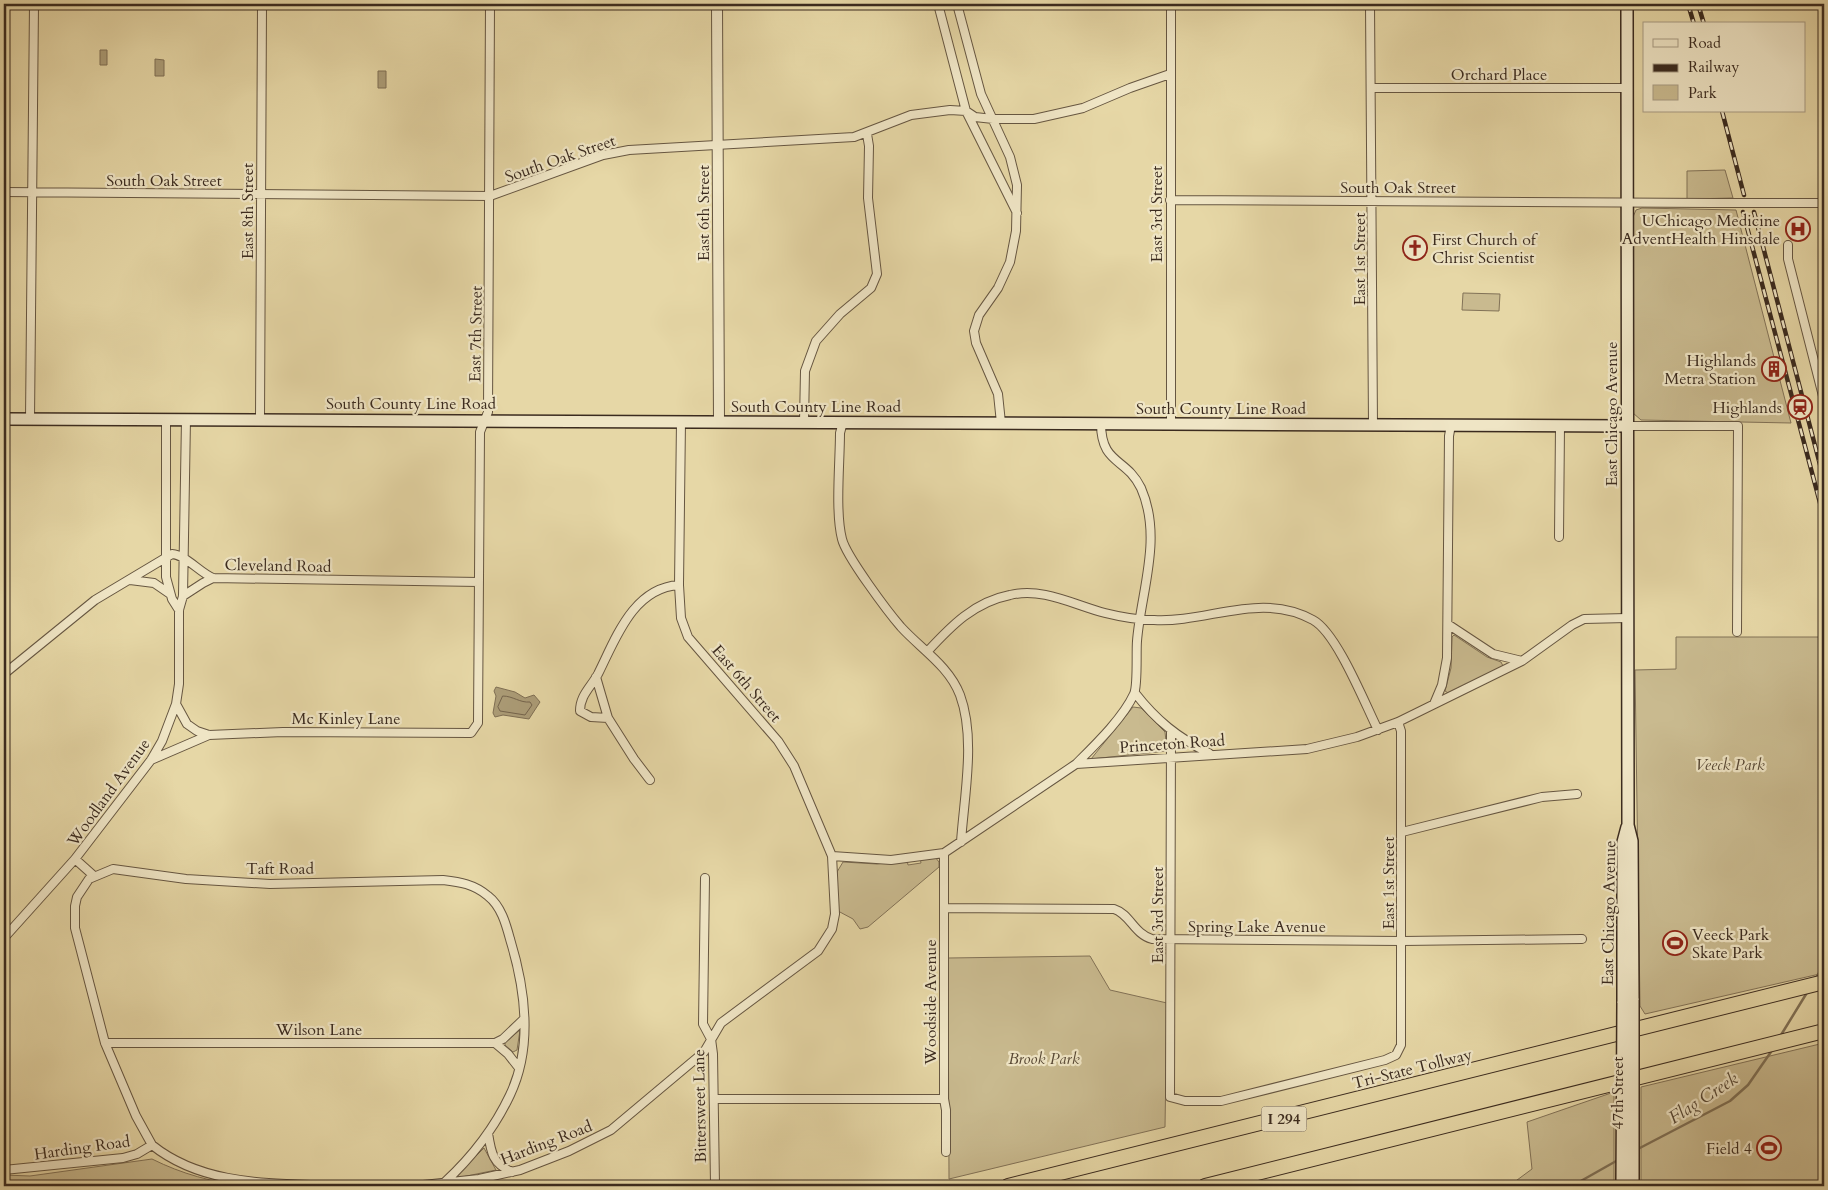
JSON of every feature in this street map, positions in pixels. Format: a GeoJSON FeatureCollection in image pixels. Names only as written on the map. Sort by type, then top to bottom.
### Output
{"type":"FeatureCollection","features":[{"type":"Feature","properties":{"kind":"highway","name":"Tri-State Tollway"},"geometry":{"type":"LineString","coordinates":[[1008,1186],[1211,1137],[1824,982]]}},
{"type":"Feature","properties":{"kind":"highway"},"geometry":{"type":"LineString","coordinates":[[1205,1186],[1818,1033]]}},
{"type":"Feature","properties":{"kind":"main road","name":"East Chicago Avenue"},"geometry":{"type":"LineString","coordinates":[[1627,4],[1628,825],[1632,842],[1628,1002]]}},
{"type":"Feature","properties":{"kind":"main road","name":"South County Line Road"},"geometry":{"type":"LineString","coordinates":[[4,419],[1627,426]]}},
{"type":"Feature","properties":{"kind":"main road","name":"47th Street"},"geometry":{"type":"LineString","coordinates":[[1622,1186],[1628,1002]]}},
{"type":"Feature","properties":{"kind":"main road","name":"47th Street"},"geometry":{"type":"LineString","coordinates":[[1628,1002],[1633,1186]]}},
{"type":"Feature","properties":{"kind":"street"},"geometry":{"type":"LineString","coordinates":[[30,419],[34,4]]}},
{"type":"Feature","properties":{"kind":"street","name":"East 8th Street"},"geometry":{"type":"LineString","coordinates":[[260,419],[262,4]]}},
{"type":"Feature","properties":{"kind":"street","name":"East 7th Street"},"geometry":{"type":"LineString","coordinates":[[478,723],[480,432],[488,412],[490,4]]}},
{"type":"Feature","properties":{"kind":"street","name":"East 6th Street"},"geometry":{"type":"LineString","coordinates":[[718,4],[719,421]]}},
{"type":"Feature","properties":{"kind":"street"},"geometry":{"type":"LineString","coordinates":[[938,4],[966,112],[1018,215]]}},
{"type":"Feature","properties":{"kind":"street"},"geometry":{"type":"LineString","coordinates":[[957,4],[981,94],[1014,171],[1017,185],[1018,215],[1010,262],[998,288],[979,315],[974,331],[976,343],[998,394],[1001,423]]}},
{"type":"Feature","properties":{"kind":"street","name":"East 3rd Street"},"geometry":{"type":"LineString","coordinates":[[1171,4],[1171,424]]}},
{"type":"Feature","properties":{"kind":"street","name":"East 1st Street"},"geometry":{"type":"LineString","coordinates":[[1370,4],[1373,425]]}},
{"type":"Feature","properties":{"kind":"street","name":"South Oak Street"},"geometry":{"type":"LineString","coordinates":[[4,192],[490,196],[603,155],[652,147],[854,137],[866,134],[891,121],[911,115],[950,110],[966,112],[975,117],[1015,120],[1064,113],[1170,74]]}},
{"type":"Feature","properties":{"kind":"street","name":"Orchard Place"},"geometry":{"type":"LineString","coordinates":[[1371,88],[1627,88]]}},
{"type":"Feature","properties":{"kind":"street"},"geometry":{"type":"LineString","coordinates":[[804,422],[805,371],[816,341],[840,314],[871,288],[877,274],[868,198],[869,146],[866,134]]}},
{"type":"Feature","properties":{"kind":"street","name":"South Oak Street"},"geometry":{"type":"LineString","coordinates":[[1170,200],[1824,203]]}},
{"type":"Feature","properties":{"kind":"street"},"geometry":{"type":"LineString","coordinates":[[1788,245],[1788,259],[1824,400]]}},
{"type":"Feature","properties":{"kind":"street","name":"Woodland Avenue"},"geometry":{"type":"LineString","coordinates":[[166,419],[166,576],[170,594],[179,610]]}},
{"type":"Feature","properties":{"kind":"street","name":"Woodland Avenue"},"geometry":{"type":"LineString","coordinates":[[4,938],[47,893],[151,760],[162,741],[176,704],[180,666],[179,610],[183,596],[186,419]]}},
{"type":"Feature","properties":{"kind":"street","name":"East 6th Street"},"geometry":{"type":"LineString","coordinates":[[681,421],[679,585],[681,618],[688,637],[783,750],[794,766],[832,856],[835,914],[832,929],[818,951],[721,1023],[711,1039]]}},
{"type":"Feature","properties":{"kind":"street"},"geometry":{"type":"LineString","coordinates":[[843,422],[840,433],[840,522],[842,540],[884,604],[901,626],[950,677],[960,693],[968,731],[961,842]]}},
{"type":"Feature","properties":{"kind":"street"},"geometry":{"type":"LineString","coordinates":[[1076,764],[1109,728],[1135,693],[1139,619],[1151,557],[1147,509],[1140,487],[1126,468],[1109,454],[1103,445],[1101,424]]}},
{"type":"Feature","properties":{"kind":"street"},"geometry":{"type":"LineString","coordinates":[[1434,704],[1442,685],[1446,667],[1449,625],[1448,436],[1450,425]]}},
{"type":"Feature","properties":{"kind":"street"},"geometry":{"type":"LineString","coordinates":[[1559,537],[1560,426]]}},
{"type":"Feature","properties":{"kind":"street"},"geometry":{"type":"LineString","coordinates":[[1627,426],[1738,426],[1737,632]]}},
{"type":"Feature","properties":{"kind":"street"},"geometry":{"type":"LineString","coordinates":[[4,674],[95,600],[166,556],[179,555],[184,558]]}},
{"type":"Feature","properties":{"kind":"street","name":"Cleveland Road"},"geometry":{"type":"LineString","coordinates":[[184,558],[194,568],[213,578],[479,582]]}},
{"type":"Feature","properties":{"kind":"street"},"geometry":{"type":"LineString","coordinates":[[183,596],[213,578]]}},
{"type":"Feature","properties":{"kind":"street"},"geometry":{"type":"LineString","coordinates":[[128,580],[138,579],[154,583],[170,594]]}},
{"type":"Feature","properties":{"kind":"street"},"geometry":{"type":"LineString","coordinates":[[608,718],[591,717],[580,711],[580,700],[596,677],[625,620],[634,608],[655,591],[666,586],[679,585]]}},
{"type":"Feature","properties":{"kind":"street"},"geometry":{"type":"LineString","coordinates":[[927,652],[966,614],[982,604],[1012,594],[1046,594],[1106,613],[1139,619],[1174,620],[1256,608],[1295,612],[1315,621],[1326,630],[1344,660],[1378,730]]}},
{"type":"Feature","properties":{"kind":"street","name":"Princeton Road"},"geometry":{"type":"LineString","coordinates":[[832,856],[891,860],[944,853],[1076,764],[1307,749],[1357,737],[1398,722],[1522,661],[1572,625],[1584,619],[1627,618]]}},
{"type":"Feature","properties":{"kind":"street"},"geometry":{"type":"LineString","coordinates":[[1449,625],[1493,654],[1522,661]]}},
{"type":"Feature","properties":{"kind":"street"},"geometry":{"type":"LineString","coordinates":[[596,677],[608,718],[650,780]]}},
{"type":"Feature","properties":{"kind":"street"},"geometry":{"type":"LineString","coordinates":[[1135,693],[1155,717],[1172,732],[1211,754]]}},
{"type":"Feature","properties":{"kind":"street","name":"Mc Kinley Lane"},"geometry":{"type":"LineString","coordinates":[[176,704],[187,724],[197,731],[209,735],[282,732],[471,733],[478,723]]}},
{"type":"Feature","properties":{"kind":"street","name":"East 1st Street"},"geometry":{"type":"LineString","coordinates":[[1398,722],[1401,731],[1402,832],[1401,1045]]}},
{"type":"Feature","properties":{"kind":"street","name":"East 3rd Street"},"geometry":{"type":"LineString","coordinates":[[1172,732],[1170,1097],[1185,1101],[1220,1101],[1385,1060],[1396,1055],[1401,1045]]}},
{"type":"Feature","properties":{"kind":"street","name":"Mc Kinley Lane"},"geometry":{"type":"LineString","coordinates":[[151,760],[209,735]]}},
{"type":"Feature","properties":{"kind":"street"},"geometry":{"type":"LineString","coordinates":[[1402,832],[1542,797],[1576,794]]}},
{"type":"Feature","properties":{"kind":"street","name":"Woodside Avenue"},"geometry":{"type":"LineString","coordinates":[[944,853],[944,1099],[946,1110],[946,1152]]}},
{"type":"Feature","properties":{"kind":"street"},"geometry":{"type":"LineString","coordinates":[[75,859],[94,876],[82,887],[77,897],[74,906],[75,928],[105,1043],[136,1116],[152,1145]]}},
{"type":"Feature","properties":{"kind":"street","name":"Taft Road"},"geometry":{"type":"LineString","coordinates":[[94,876],[120,868],[186,879],[270,884],[443,880],[469,883],[490,896],[505,919],[518,966],[524,1019]]}},
{"type":"Feature","properties":{"kind":"street","name":"Bittersweet Lane"},"geometry":{"type":"LineString","coordinates":[[705,878],[703,1024],[711,1039],[715,1099],[715,1185]]}},
{"type":"Feature","properties":{"kind":"street","name":"Spring Lake Avenue"},"geometry":{"type":"LineString","coordinates":[[944,908],[1114,908],[1144,937],[1170,940],[1402,941],[1582,939]]}},
{"type":"Feature","properties":{"kind":"street"},"geometry":{"type":"LineString","coordinates":[[519,1068],[508,1054],[494,1043],[503,1039],[524,1019]]}},
{"type":"Feature","properties":{"kind":"street"},"geometry":{"type":"LineString","coordinates":[[445,1182],[470,1158],[488,1133],[511,1094],[519,1068],[524,1019]]}},
{"type":"Feature","properties":{"kind":"street","name":"Harding Road"},"geometry":{"type":"LineString","coordinates":[[414,1186],[479,1179],[512,1172],[569,1151],[611,1130],[704,1052],[711,1039]]}},
{"type":"Feature","properties":{"kind":"street","name":"Wilson Lane"},"geometry":{"type":"LineString","coordinates":[[105,1043],[494,1043]]}},
{"type":"Feature","properties":{"kind":"street"},"geometry":{"type":"LineString","coordinates":[[715,1099],[944,1099]]}},
{"type":"Feature","properties":{"kind":"street"},"geometry":{"type":"LineString","coordinates":[[488,1133],[492,1157],[496,1163],[512,1172]]}},
{"type":"Feature","properties":{"kind":"street","name":"Harding Road"},"geometry":{"type":"LineString","coordinates":[[4,1170],[123,1158],[137,1154],[152,1145],[167,1157],[214,1176],[240,1181],[334,1186]]}},
{"type":"Feature","properties":{"kind":"green space"},"geometry":{"type":"Polygon","coordinates":[[[1725,170],[1733,198],[1687,199],[1687,171],[1725,170]]]}},
{"type":"Feature","properties":{"kind":"green space"},"geometry":{"type":"Polygon","coordinates":[[[1642,208],[1736,210],[1791,423],[1641,420],[1633,413],[1633,217],[1636,210],[1642,208]]]}},
{"type":"Feature","properties":{"kind":"green space"},"geometry":{"type":"Polygon","coordinates":[[[1463,293],[1500,294],[1499,311],[1462,310],[1463,293]]]}},
{"type":"Feature","properties":{"kind":"green space"},"geometry":{"type":"Polygon","coordinates":[[[1454,635],[1487,657],[1501,662],[1503,666],[1450,694],[1445,691],[1451,668],[1452,637],[1454,635]]]}},
{"type":"Feature","properties":{"kind":"green space","name":"Veeck Park"},"geometry":{"type":"Polygon","coordinates":[[[1676,637],[1824,637],[1824,973],[1645,1014],[1640,1006],[1635,670],[1676,669],[1676,637]]]}},
{"type":"Feature","properties":{"kind":"green space"},"geometry":{"type":"Polygon","coordinates":[[[1133,707],[1141,708],[1165,732],[1167,751],[1091,759],[1133,707]]]}},
{"type":"Feature","properties":{"kind":"green space"},"geometry":{"type":"Polygon","coordinates":[[[935,857],[939,862],[939,867],[868,927],[860,929],[853,919],[838,911],[837,872],[843,862],[877,864],[907,860],[908,865],[921,863],[920,858],[935,857]]]}},
{"type":"Feature","properties":{"kind":"green space","name":"Brook Park"},"geometry":{"type":"Polygon","coordinates":[[[1090,956],[1110,990],[1167,1003],[1165,1127],[949,1179],[948,958],[1090,956]]]}},
{"type":"Feature","properties":{"kind":"green space"},"geometry":{"type":"Polygon","coordinates":[[[520,1030],[517,1050],[513,1052],[505,1045],[505,1042],[520,1030]]]}},
{"type":"Feature","properties":{"kind":"green space"},"geometry":{"type":"Polygon","coordinates":[[[1824,1043],[1824,1186],[1641,1186],[1641,1087],[1824,1043]]]}},
{"type":"Feature","properties":{"kind":"green space"},"geometry":{"type":"Polygon","coordinates":[[[1614,1092],[1614,1186],[1493,1186],[1513,1183],[1532,1169],[1527,1122],[1614,1092]]]}},
{"type":"Feature","properties":{"kind":"green space"},"geometry":{"type":"Polygon","coordinates":[[[484,1148],[496,1170],[457,1178],[457,1175],[484,1148]]]}},
{"type":"Feature","properties":{"kind":"green space"},"geometry":{"type":"Polygon","coordinates":[[[152,1159],[197,1177],[245,1186],[4,1186],[4,1175],[30,1176],[152,1159]]]}},
{"type":"Feature","properties":{"kind":"water"},"geometry":{"type":"Polygon","coordinates":[[[100,50],[107,50],[107,65],[100,65],[100,50]]]}},
{"type":"Feature","properties":{"kind":"water"},"geometry":{"type":"Polygon","coordinates":[[[155,59],[164,60],[164,76],[155,76],[155,59]]]}},
{"type":"Feature","properties":{"kind":"water"},"geometry":{"type":"Polygon","coordinates":[[[378,71],[386,71],[386,88],[378,88],[378,71]]]}},
{"type":"Feature","properties":{"kind":"water"},"geometry":{"type":"Polygon","coordinates":[[[496,687],[515,692],[525,698],[534,695],[540,702],[529,719],[503,715],[495,717],[493,713],[496,696],[494,691],[496,687]]]}},
{"type":"Feature","properties":{"kind":"waterway","name":"Flag Creek"},"geometry":{"type":"LineString","coordinates":[[1816,978],[1824,964]]}},
{"type":"Feature","properties":{"kind":"waterway","name":"Flag Creek"},"geometry":{"type":"LineString","coordinates":[[1781,1035],[1808,991]]}},
{"type":"Feature","properties":{"kind":"waterway","name":"Flag Creek"},"geometry":{"type":"LineString","coordinates":[[1636,1150],[1730,1101],[1748,1085],[1773,1049]]}},
{"type":"Feature","properties":{"kind":"waterway","name":"Flag Creek"},"geometry":{"type":"LineString","coordinates":[[1572,1186],[1618,1160]]}},
{"type":"Feature","properties":{"kind":"railway"},"geometry":{"type":"LineString","coordinates":[[1688,4],[1693,22]]}},
{"type":"Feature","properties":{"kind":"railway"},"geometry":{"type":"LineString","coordinates":[[1698,4],[1703,22]]}},
{"type":"Feature","properties":{"kind":"railway"},"geometry":{"type":"LineString","coordinates":[[1722,112],[1744,195]]}},
{"type":"Feature","properties":{"kind":"railway"},"geometry":{"type":"LineString","coordinates":[[1743,212],[1824,518]]}},
{"type":"Feature","properties":{"kind":"railway"},"geometry":{"type":"LineString","coordinates":[[1754,212],[1824,480]]}},
{"type":"Feature","properties":{"kind":"place","name":"UChicago Medicine AdventHealth Hinsdale"},"geometry":{"type":"Point","coordinates":[1798,229]}},
{"type":"Feature","properties":{"kind":"place","name":"First Church of Christ Scientist"},"geometry":{"type":"Point","coordinates":[1415,248]}},
{"type":"Feature","properties":{"kind":"place","name":"Highlands Metra Station"},"geometry":{"type":"Point","coordinates":[1774,369]}},
{"type":"Feature","properties":{"kind":"place","name":"Highlands"},"geometry":{"type":"Point","coordinates":[1800,407]}},
{"type":"Feature","properties":{"kind":"place","name":"Veeck Park Skate Park"},"geometry":{"type":"Point","coordinates":[1675,943]}},
{"type":"Feature","properties":{"kind":"place","name":"Field 4"},"geometry":{"type":"Point","coordinates":[1769,1148]}}]}
